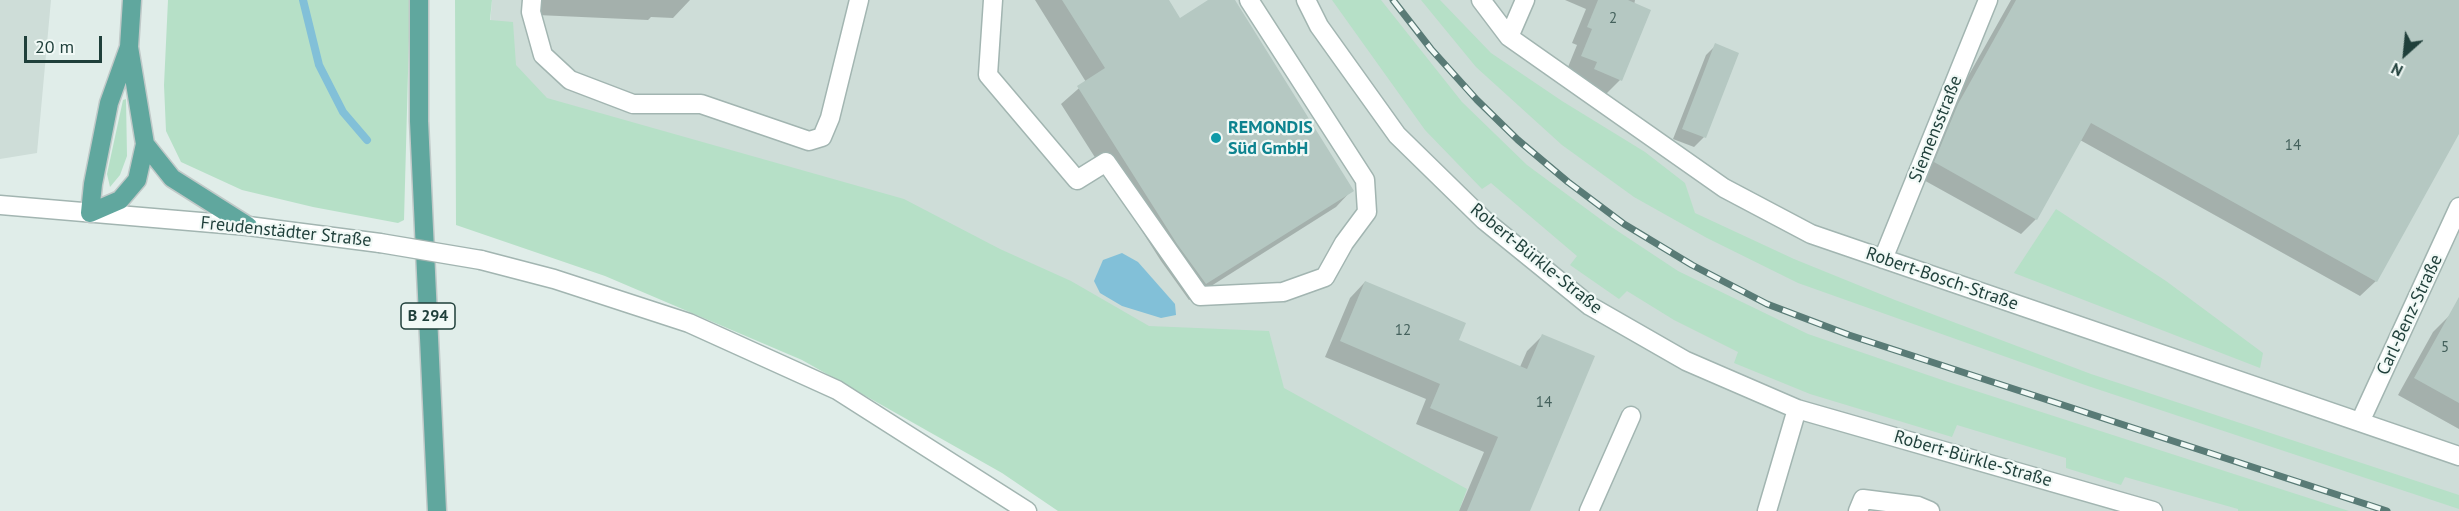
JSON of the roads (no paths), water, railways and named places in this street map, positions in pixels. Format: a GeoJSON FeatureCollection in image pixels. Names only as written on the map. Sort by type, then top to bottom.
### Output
{"type":"FeatureCollection","features":[{"type":"Feature","properties":{"kind":"main road"},"geometry":{"type":"LineString","coordinates":[[129,47],[109,103],[93,184],[90,213],[120,200],[137,180],[145,144],[129,47],[132,0]]}},
{"type":"Feature","properties":{"kind":"main road","name":"B 294"},"geometry":{"type":"LineString","coordinates":[[419,0],[419,122],[437,511]]}},
{"type":"Feature","properties":{"kind":"main road"},"geometry":{"type":"LineString","coordinates":[[145,144],[172,178],[248,226]]}},
{"type":"Feature","properties":{"kind":"street"},"geometry":{"type":"LineString","coordinates":[[532,0],[531,12],[543,54],[570,80],[633,104],[701,104],[809,141],[822,137],[830,118],[856,8]]}},
{"type":"Feature","properties":{"kind":"street"},"geometry":{"type":"LineString","coordinates":[[993,0],[988,75],[1077,180],[1106,162],[1200,296],[1283,292],[1325,277],[1344,243],[1367,212],[1365,180],[1249,0]]}},
{"type":"Feature","properties":{"kind":"street","name":"Robert-Bürkle-Straße"},"geometry":{"type":"LineString","coordinates":[[1306,0],[1319,26],[1398,135],[1484,220],[1590,306],[1686,361],[1797,409],[2152,511]]}},
{"type":"Feature","properties":{"kind":"street","name":"Robert-Bosch-Straße"},"geometry":{"type":"LineString","coordinates":[[1481,0],[1509,37],[1724,188],[1811,234],[2459,456]]}},
{"type":"Feature","properties":{"kind":"street"},"geometry":{"type":"LineString","coordinates":[[1509,37],[1525,0]]}},
{"type":"Feature","properties":{"kind":"street","name":"Siemensstraße"},"geometry":{"type":"LineString","coordinates":[[1883,259],[1988,0]]}},
{"type":"Feature","properties":{"kind":"street","name":"Freudenstädter Straße"},"geometry":{"type":"LineString","coordinates":[[0,205],[248,226],[380,243],[481,260],[554,279],[689,323],[837,390],[1026,511]]}},
{"type":"Feature","properties":{"kind":"street","name":"Carl-Benz-Straße"},"geometry":{"type":"LineString","coordinates":[[2360,422],[2459,207]]}},
{"type":"Feature","properties":{"kind":"street"},"geometry":{"type":"LineString","coordinates":[[1767,511],[1797,409]]}},
{"type":"Feature","properties":{"kind":"street"},"geometry":{"type":"LineString","coordinates":[[1589,511],[1631,416]]}},
{"type":"Feature","properties":{"kind":"street"},"geometry":{"type":"LineString","coordinates":[[1858,511],[1863,499],[1918,506],[1930,511]]}},
{"type":"Feature","properties":{"kind":"water"},"geometry":{"type":"Polygon","coordinates":[[[1122,253],[1138,262],[1175,304],[1176,315],[1161,318],[1122,306],[1100,293],[1094,281],[1103,260],[1122,253]]]}},
{"type":"Feature","properties":{"kind":"waterway"},"geometry":{"type":"LineString","coordinates":[[303,0],[319,65],[343,112],[367,140]]}},
{"type":"Feature","properties":{"kind":"railway"},"geometry":{"type":"LineString","coordinates":[[1393,0],[1431,49],[1477,100],[1518,140],[1568,182],[1624,224],[1692,265],[1767,304],[1849,335],[2387,511]]}},
{"type":"Feature","properties":{"kind":"place","name":"REMONDIS Süd GmbH"},"geometry":{"type":"Point","coordinates":[1216,138]}}]}
